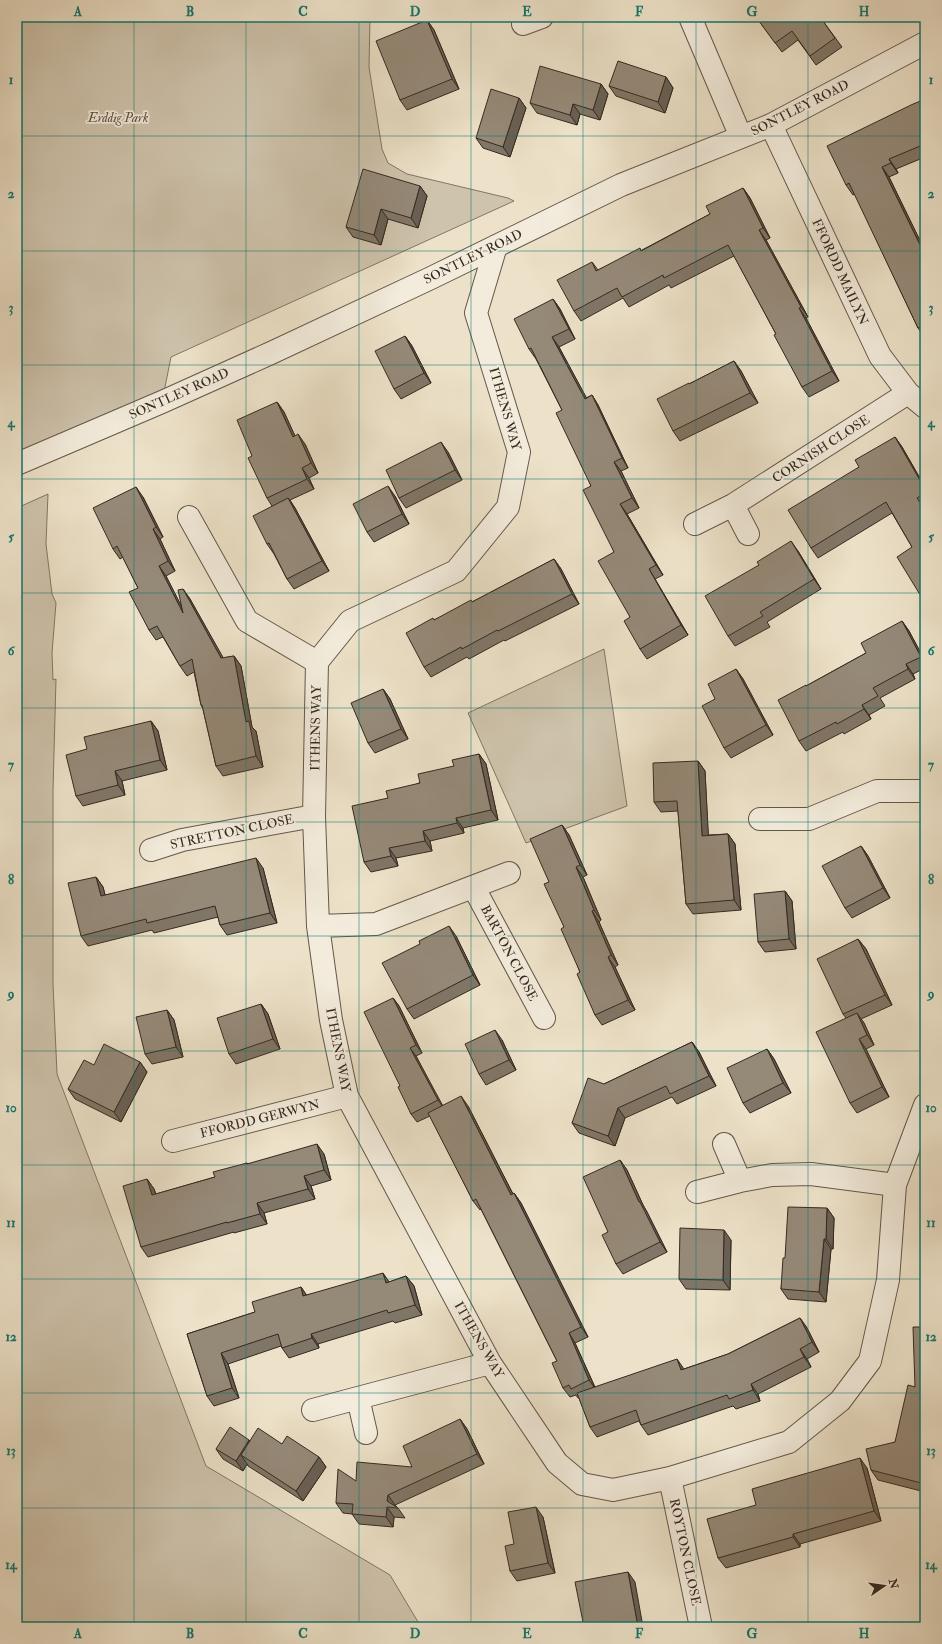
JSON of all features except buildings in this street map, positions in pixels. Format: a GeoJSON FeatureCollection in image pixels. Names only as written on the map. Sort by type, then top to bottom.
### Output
{"type":"FeatureCollection","features":[{"type":"Feature","properties":{"kind":"street"},"geometry":{"type":"LineString","coordinates":[[690,17],[741,137]]}},
{"type":"Feature","properties":{"kind":"street","name":"SONTLEY ROAD"},"geometry":{"type":"LineString","coordinates":[[17,464],[162,402],[271,353],[621,185],[771,125],[925,43]]}},
{"type":"Feature","properties":{"kind":"street","name":"FFORDD MAILYN"},"geometry":{"type":"LineString","coordinates":[[771,125],[880,356],[908,393],[925,407]]}},
{"type":"Feature","properties":{"kind":"street","name":"ITHENS WAY"},"geometry":{"type":"LineString","coordinates":[[496,246],[476,313],[519,452],[508,507],[456,571],[350,621],[317,662],[314,816],[318,926],[331,1020],[347,1096],[490,1363],[557,1463],[582,1484],[613,1490],[670,1478],[789,1442],[840,1401],[870,1361],[888,1280],[895,1185]]}},
{"type":"Feature","properties":{"kind":"street","name":"CORNISH CLOSE"},"geometry":{"type":"LineString","coordinates":[[695,524],[733,505],[908,393]]}},
{"type":"Feature","properties":{"kind":"street"},"geometry":{"type":"LineString","coordinates":[[733,505],[748,534]]}},
{"type":"Feature","properties":{"kind":"street"},"geometry":{"type":"LineString","coordinates":[[189,516],[247,621],[317,662]]}},
{"type":"Feature","properties":{"kind":"street"},"geometry":{"type":"LineString","coordinates":[[760,819],[809,819],[877,791],[925,791]]}},
{"type":"Feature","properties":{"kind":"street","name":"STRETTON CLOSE"},"geometry":{"type":"LineString","coordinates":[[151,850],[182,840],[314,816]]}},
{"type":"Feature","properties":{"kind":"street"},"geometry":{"type":"LineString","coordinates":[[318,926],[376,924],[474,888],[509,873]]}},
{"type":"Feature","properties":{"kind":"street","name":"BARTON CLOSE"},"geometry":{"type":"LineString","coordinates":[[474,888],[544,1018]]}},
{"type":"Feature","properties":{"kind":"street","name":"FFORDD GERWYN"},"geometry":{"type":"LineString","coordinates":[[173,1141],[347,1096]]}},
{"type":"Feature","properties":{"kind":"street"},"geometry":{"type":"LineString","coordinates":[[697,1192],[740,1181],[772,1176],[811,1174],[895,1185],[925,1105]]}},
{"type":"Feature","properties":{"kind":"street"},"geometry":{"type":"LineString","coordinates":[[724,1144],[740,1181]]}},
{"type":"Feature","properties":{"kind":"street"},"geometry":{"type":"LineString","coordinates":[[313,1410],[490,1363]]}},
{"type":"Feature","properties":{"kind":"street"},"geometry":{"type":"LineString","coordinates":[[358,1398],[366,1433]]}},
{"type":"Feature","properties":{"kind":"street","name":"ROYTON CLOSE"},"geometry":{"type":"LineString","coordinates":[[670,1478],[701,1627]]}},
{"type":"Feature","properties":{"kind":"green space","name":"Erddig Park"},"geometry":{"type":"Polygon","coordinates":[[[17,17],[370,17],[369,67],[382,149],[388,163],[407,174],[508,198],[514,201],[171,357],[162,402],[17,464],[17,17]]]}},
{"type":"Feature","properties":{"kind":"green space"},"geometry":{"type":"Polygon","coordinates":[[[48,494],[46,544],[52,594],[56,603],[52,653],[53,680],[56,679],[53,790],[53,984],[57,1074],[206,1466],[390,1575],[421,1627],[17,1627],[17,508],[48,494]]]}},
{"type":"Feature","properties":{"kind":"green space"},"geometry":{"type":"Polygon","coordinates":[[[604,649],[627,806],[526,843],[468,713],[604,649]]]}}]}
